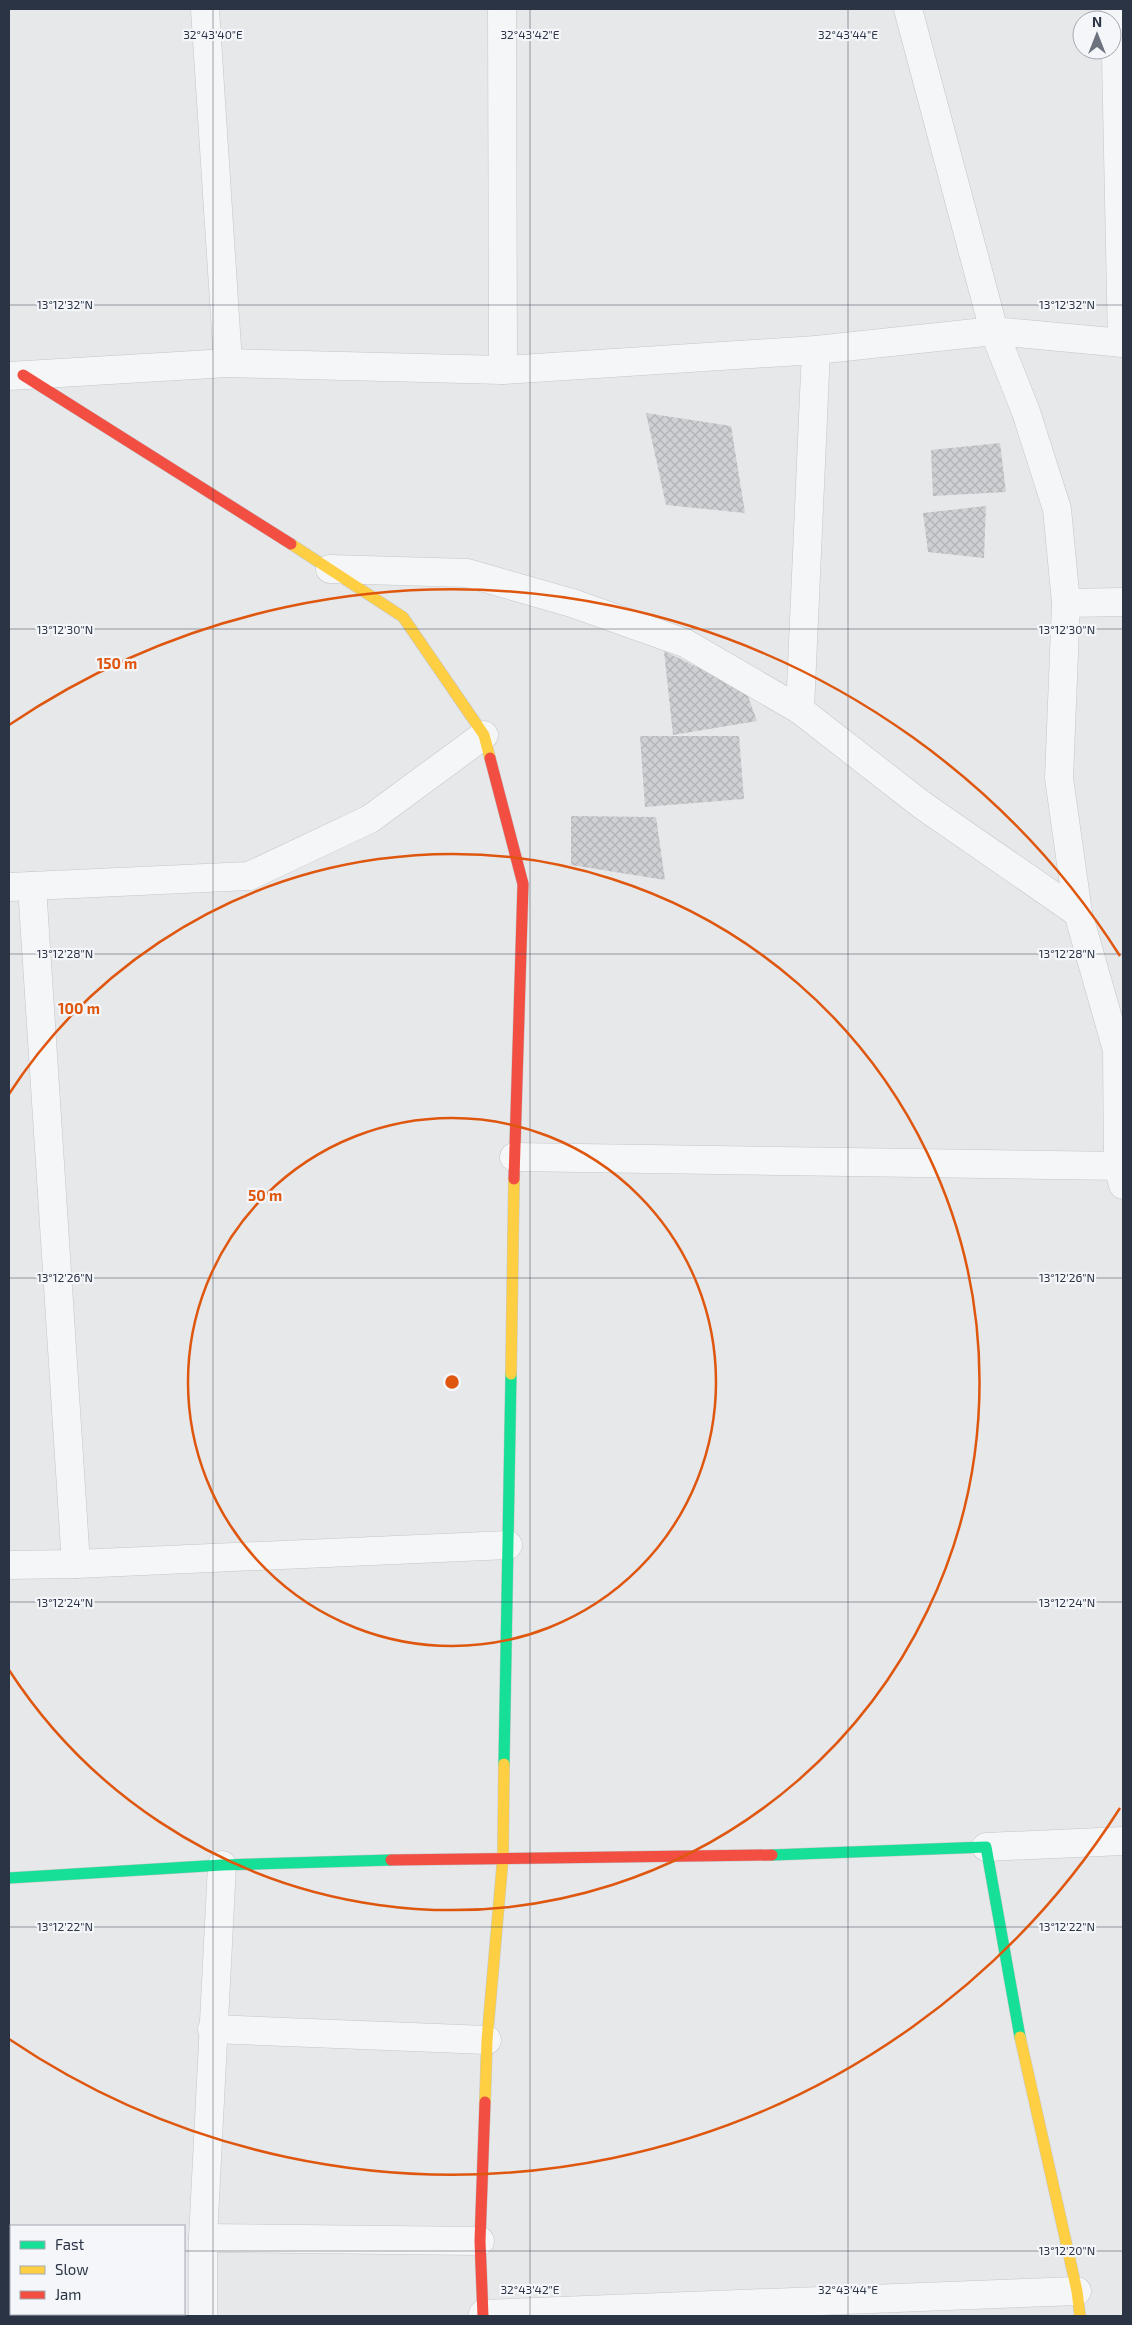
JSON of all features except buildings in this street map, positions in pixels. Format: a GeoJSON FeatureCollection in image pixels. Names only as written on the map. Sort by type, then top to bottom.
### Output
{"type":"FeatureCollection","features":[{"type":"Feature","properties":{"kind":"street"},"geometry":{"type":"LineString","coordinates":[[206,9],[228,363]]}},
{"type":"Feature","properties":{"kind":"street"},"geometry":{"type":"LineString","coordinates":[[502,9],[503,370]]}},
{"type":"Feature","properties":{"kind":"street"},"geometry":{"type":"LineString","coordinates":[[514,1157],[1121,1172],[1117,1050],[1078,913],[1059,778],[1066,603],[1056,509],[1026,412],[994,331],[908,9]]}},
{"type":"Feature","properties":{"kind":"street"},"geometry":{"type":"LineString","coordinates":[[16,376],[228,363],[503,370],[816,350],[994,331],[1123,343],[1114,9]]}},
{"type":"Feature","properties":{"kind":"street"},"geometry":{"type":"LineString","coordinates":[[800,710],[816,350]]}},
{"type":"Feature","properties":{"kind":"street"},"geometry":{"type":"LineString","coordinates":[[16,376],[228,503],[403,617],[484,735],[523,884],[514,1157],[503,1857],[487,2040],[480,2241],[483,2315],[1078,2303],[1027,2076],[986,1847]]}},
{"type":"Feature","properties":{"kind":"street"},"geometry":{"type":"LineString","coordinates":[[330,569],[467,573],[572,603],[685,643],[800,710],[922,805],[1078,913]]}},
{"type":"Feature","properties":{"kind":"street"},"geometry":{"type":"LineString","coordinates":[[1066,603],[1123,602]]}},
{"type":"Feature","properties":{"kind":"street"},"geometry":{"type":"LineString","coordinates":[[76,1564],[20,887],[249,876],[370,819],[484,735]]}},
{"type":"Feature","properties":{"kind":"street"},"geometry":{"type":"LineString","coordinates":[[9,1565],[76,1564],[508,1545]]}},
{"type":"Feature","properties":{"kind":"street"},"geometry":{"type":"LineString","coordinates":[[9,1878],[222,1866],[503,1857],[791,1855],[1123,1841]]}},
{"type":"Feature","properties":{"kind":"street"},"geometry":{"type":"LineString","coordinates":[[203,2316],[203,2238],[212,2029],[222,1866]]}},
{"type":"Feature","properties":{"kind":"street"},"geometry":{"type":"LineString","coordinates":[[212,2029],[487,2040]]}},
{"type":"Feature","properties":{"kind":"street"},"geometry":{"type":"LineString","coordinates":[[203,2238],[480,2241]]}},
{"type":"Feature","properties":{"kind":"traffic: fast"},"geometry":{"type":"LineString","coordinates":[[504,1764],[511,1374]]}},
{"type":"Feature","properties":{"kind":"traffic: fast"},"geometry":{"type":"LineString","coordinates":[[772,1855],[986,1847],[1020,2037]]}},
{"type":"Feature","properties":{"kind":"traffic: fast"},"geometry":{"type":"LineString","coordinates":[[9,1878],[222,1865],[391,1860]]}},
{"type":"Feature","properties":{"kind":"traffic: slow"},"geometry":{"type":"LineString","coordinates":[[291,544],[403,617],[484,735],[490,758]]}},
{"type":"Feature","properties":{"kind":"traffic: slow"},"geometry":{"type":"LineString","coordinates":[[511,1374],[514,1179]]}},
{"type":"Feature","properties":{"kind":"traffic: slow"},"geometry":{"type":"LineString","coordinates":[[485,2102],[487,2040],[503,1857],[504,1764]]}},
{"type":"Feature","properties":{"kind":"traffic: slow"},"geometry":{"type":"LineString","coordinates":[[1020,2037],[1077,2291],[1080,2316]]}},
{"type":"Feature","properties":{"kind":"traffic: jam"},"geometry":{"type":"LineString","coordinates":[[23,375],[291,544]]}},
{"type":"Feature","properties":{"kind":"traffic: jam"},"geometry":{"type":"LineString","coordinates":[[490,758],[523,884],[514,1179]]}},
{"type":"Feature","properties":{"kind":"traffic: jam"},"geometry":{"type":"LineString","coordinates":[[391,1860],[772,1855]]}},
{"type":"Feature","properties":{"kind":"traffic: jam"},"geometry":{"type":"LineString","coordinates":[[483,2316],[480,2241],[485,2102]]}}]}
